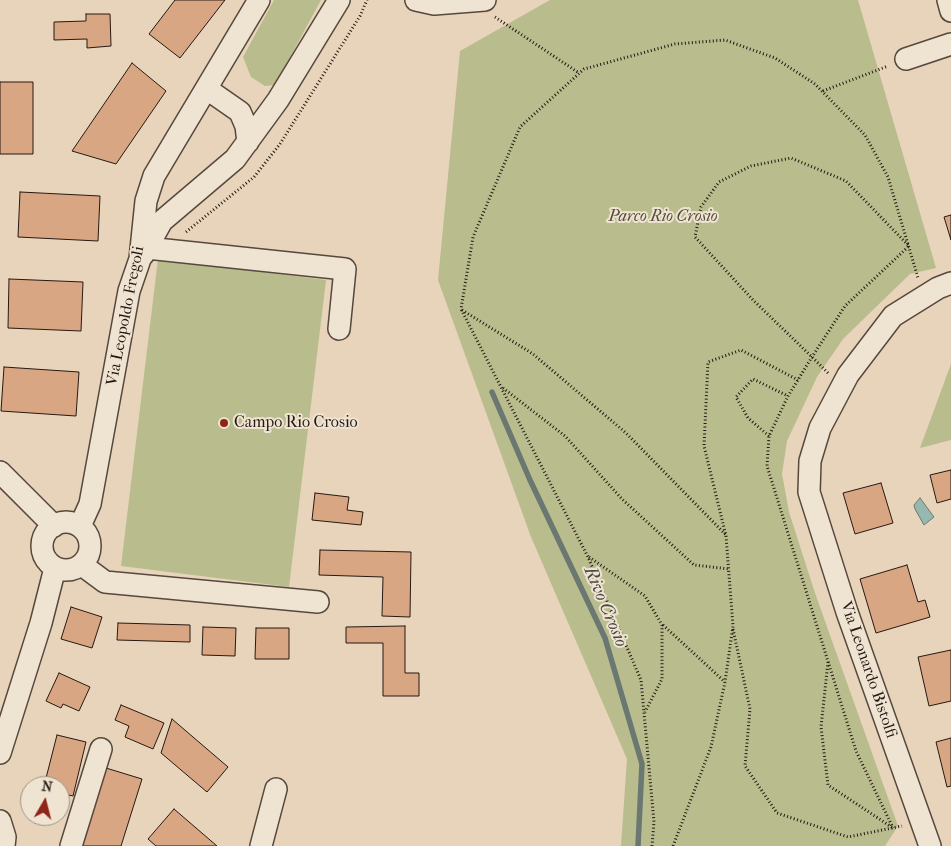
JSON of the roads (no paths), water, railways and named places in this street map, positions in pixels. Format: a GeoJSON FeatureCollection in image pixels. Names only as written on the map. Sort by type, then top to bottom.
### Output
{"type":"FeatureCollection","features":[{"type":"Feature","properties":{"kind":"street","name":"Via Leopoldo Fregoli"},"geometry":{"type":"LineString","coordinates":[[80,526],[90,504],[129,292],[143,254],[146,202],[154,176],[259,0]]}},
{"type":"Feature","properties":{"kind":"street"},"geometry":{"type":"LineString","coordinates":[[339,0],[278,100],[235,159],[162,221],[143,254],[345,269],[339,329]]}},
{"type":"Feature","properties":{"kind":"street"},"geometry":{"type":"LineString","coordinates":[[416,0],[434,4],[482,1]]}},
{"type":"Feature","properties":{"kind":"street"},"geometry":{"type":"LineString","coordinates":[[948,0],[951,11]]}},
{"type":"Feature","properties":{"kind":"street"},"geometry":{"type":"LineString","coordinates":[[906,59],[951,44]]}},
{"type":"Feature","properties":{"kind":"street"},"geometry":{"type":"LineString","coordinates":[[207,89],[240,112],[246,126],[248,142]]}},
{"type":"Feature","properties":{"kind":"street"},"geometry":{"type":"LineString","coordinates":[[229,104],[252,106],[278,100]]}},
{"type":"Feature","properties":{"kind":"street","name":"Via Leonardo Bistolfi"},"geometry":{"type":"LineString","coordinates":[[930,846],[847,612],[809,492],[810,461],[820,428],[848,375],[893,316],[951,283]]}},
{"type":"Feature","properties":{"kind":"street"},"geometry":{"type":"LineString","coordinates":[[0,472],[54,526]]}},
{"type":"Feature","properties":{"kind":"street"},"geometry":{"type":"LineString","coordinates":[[67,522],[80,526],[89,538],[90,552],[82,565],[69,570],[55,568],[45,558],[42,551],[44,536],[54,526],[67,522]]}},
{"type":"Feature","properties":{"kind":"street"},"geometry":{"type":"LineString","coordinates":[[82,565],[104,582],[318,602]]}},
{"type":"Feature","properties":{"kind":"street"},"geometry":{"type":"LineString","coordinates":[[0,753],[41,623],[55,568]]}},
{"type":"Feature","properties":{"kind":"street"},"geometry":{"type":"LineString","coordinates":[[71,846],[101,749]]}},
{"type":"Feature","properties":{"kind":"street"},"geometry":{"type":"LineString","coordinates":[[262,846],[276,789]]}},
{"type":"Feature","properties":{"kind":"street"},"geometry":{"type":"LineString","coordinates":[[0,821],[5,837],[4,846]]}},
{"type":"Feature","properties":{"kind":"water"},"geometry":{"type":"Polygon","coordinates":[[[920,498],[934,517],[924,525],[914,505],[920,498]]]}},
{"type":"Feature","properties":{"kind":"waterway","name":"Rivo Crosio"},"geometry":{"type":"LineString","coordinates":[[492,392],[530,480],[605,638],[642,764],[638,846]]}},
{"type":"Feature","properties":{"kind":"place","name":"Campo Rio Crosio"},"geometry":{"type":"Point","coordinates":[224,423]}},
{"type":"Feature","properties":{"kind":"park label","name":"Parco Rio Crosio"},"geometry":{"type":"Point","coordinates":[663,217]}}]}
